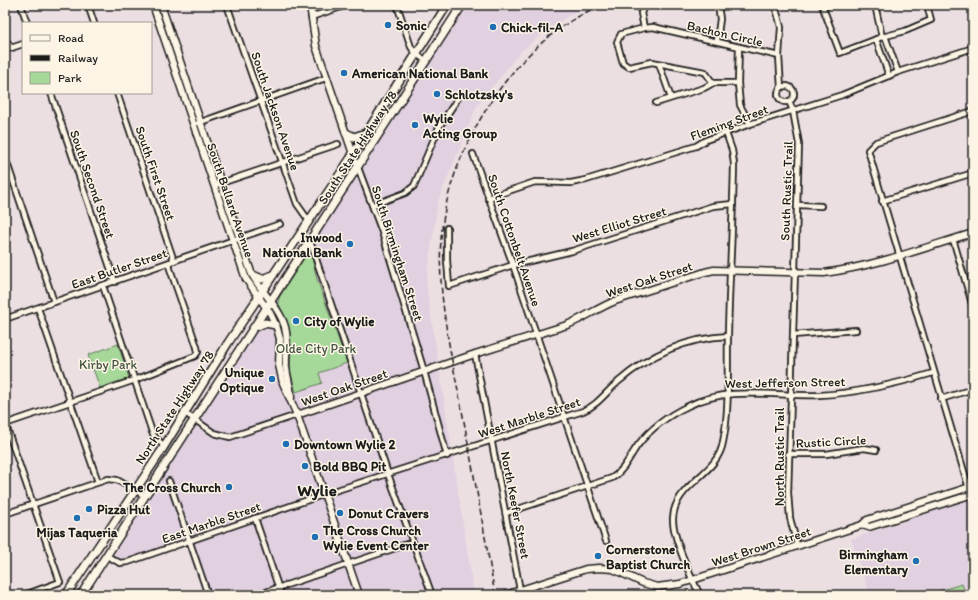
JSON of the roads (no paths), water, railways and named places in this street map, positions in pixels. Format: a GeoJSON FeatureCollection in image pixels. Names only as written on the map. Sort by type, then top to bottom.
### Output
{"type":"FeatureCollection","features":[{"type":"Feature","properties":{"kind":"main road","name":"South Ballard Avenue"},"geometry":{"type":"LineString","coordinates":[[153,5],[197,124],[222,183],[260,294],[266,308],[276,324],[280,339],[281,376],[286,391],[291,398]]}},
{"type":"Feature","properties":{"kind":"main road","name":"South Ballard Avenue"},"geometry":{"type":"LineString","coordinates":[[160,5],[167,23],[215,185],[246,279],[260,294],[271,301],[280,315],[286,330],[288,348],[286,367],[291,398],[359,595]]}},
{"type":"Feature","properties":{"kind":"main road","name":"South Birmingham Street"},"geometry":{"type":"LineString","coordinates":[[310,5],[316,46],[353,154]]}},
{"type":"Feature","properties":{"kind":"main road","name":"South State Highway 78"},"geometry":{"type":"LineString","coordinates":[[260,294],[353,154],[447,5]]}},
{"type":"Feature","properties":{"kind":"main road","name":"South State Highway 78"},"geometry":{"type":"LineString","coordinates":[[271,301],[462,5]]}},
{"type":"Feature","properties":{"kind":"main road"},"geometry":{"type":"LineString","coordinates":[[160,26],[167,23]]}},
{"type":"Feature","properties":{"kind":"main road"},"geometry":{"type":"LineString","coordinates":[[346,133],[354,137],[366,133]]}},
{"type":"Feature","properties":{"kind":"main road","name":"West Oak Street"},"geometry":{"type":"LineString","coordinates":[[297,415],[424,371],[581,320],[601,306],[705,272],[714,270],[794,273],[824,273],[838,271],[900,255],[973,233]]}},
{"type":"Feature","properties":{"kind":"main road"},"geometry":{"type":"LineString","coordinates":[[253,275],[262,279],[273,274]]}},
{"type":"Feature","properties":{"kind":"main road","name":"North State Highway 78"},"geometry":{"type":"LineString","coordinates":[[66,595],[164,446],[260,294]]}},
{"type":"Feature","properties":{"kind":"main road","name":"North State Highway 78"},"geometry":{"type":"LineString","coordinates":[[81,595],[271,301]]}},
{"type":"Feature","properties":{"kind":"main road"},"geometry":{"type":"LineString","coordinates":[[255,327],[265,323],[276,324]]}},
{"type":"Feature","properties":{"kind":"main road","name":"West Brown Street"},"geometry":{"type":"LineString","coordinates":[[505,595],[586,570],[599,568],[613,569],[643,583],[657,587],[680,584],[862,525],[867,520],[971,486]]}},
{"type":"Feature","properties":{"kind":"main road","name":"West Brown Street"},"geometry":{"type":"LineString","coordinates":[[862,525],[869,527],[972,494]]}},
{"type":"Feature","properties":{"kind":"street"},"geometry":{"type":"LineString","coordinates":[[21,5],[27,22]]}},
{"type":"Feature","properties":{"kind":"street"},"geometry":{"type":"LineString","coordinates":[[88,5],[94,22]]}},
{"type":"Feature","properties":{"kind":"street","name":"South Jackson Avenue"},"geometry":{"type":"LineString","coordinates":[[227,5],[297,204],[309,221]]}},
{"type":"Feature","properties":{"kind":"street"},"geometry":{"type":"LineString","coordinates":[[311,17],[346,5]]}},
{"type":"Feature","properties":{"kind":"street"},"geometry":{"type":"LineString","coordinates":[[397,5],[411,47],[416,54],[427,60]]}},
{"type":"Feature","properties":{"kind":"street"},"geometry":{"type":"LineString","coordinates":[[644,28],[641,13],[645,5]]}},
{"type":"Feature","properties":{"kind":"street"},"geometry":{"type":"LineString","coordinates":[[717,41],[720,19],[718,5]]}},
{"type":"Feature","properties":{"kind":"street"},"geometry":{"type":"LineString","coordinates":[[775,5],[781,27],[779,56],[781,88],[778,94],[780,99],[783,101],[789,101],[793,96],[792,89],[786,86],[781,88]]}},
{"type":"Feature","properties":{"kind":"street"},"geometry":{"type":"LineString","coordinates":[[822,5],[840,53],[876,39],[905,31],[931,20],[928,5]]}},
{"type":"Feature","properties":{"kind":"street"},"geometry":{"type":"LineString","coordinates":[[875,5],[883,37],[898,72]]}},
{"type":"Feature","properties":{"kind":"street","name":"Bachon Circle"},"geometry":{"type":"LineString","coordinates":[[713,83],[704,72],[652,62],[629,67],[623,63],[618,42],[621,34],[653,27],[779,56]]}},
{"type":"Feature","properties":{"kind":"street"},"geometry":{"type":"LineString","coordinates":[[876,39],[889,76]]}},
{"type":"Feature","properties":{"kind":"street"},"geometry":{"type":"LineString","coordinates":[[5,40],[12,48]]}},
{"type":"Feature","properties":{"kind":"street"},"geometry":{"type":"LineString","coordinates":[[5,50],[22,44]]}},
{"type":"Feature","properties":{"kind":"street"},"geometry":{"type":"LineString","coordinates":[[739,47],[738,83],[740,105],[750,124]]}},
{"type":"Feature","properties":{"kind":"street","name":"Fleming Street"},"geometry":{"type":"LineString","coordinates":[[488,198],[535,182],[571,183],[586,180],[696,146],[750,124],[842,95],[898,72],[973,48]]}},
{"type":"Feature","properties":{"kind":"street"},"geometry":{"type":"LineString","coordinates":[[659,64],[671,98]]}},
{"type":"Feature","properties":{"kind":"street"},"geometry":{"type":"LineString","coordinates":[[197,124],[326,78]]}},
{"type":"Feature","properties":{"kind":"street"},"geometry":{"type":"LineString","coordinates":[[656,103],[704,88],[713,83],[738,83]]}},
{"type":"Feature","properties":{"kind":"street","name":"South Second Street"},"geometry":{"type":"LineString","coordinates":[[51,94],[115,282]]}},
{"type":"Feature","properties":{"kind":"street","name":"South First Street"},"geometry":{"type":"LineString","coordinates":[[117,94],[174,261]]}},
{"type":"Feature","properties":{"kind":"street"},"geometry":{"type":"LineString","coordinates":[[372,205],[405,192],[414,186],[439,127],[458,98]]}},
{"type":"Feature","properties":{"kind":"street","name":"South Rustic Trail"},"geometry":{"type":"LineString","coordinates":[[789,101],[794,111],[799,144],[798,205],[794,273]]}},
{"type":"Feature","properties":{"kind":"street"},"geometry":{"type":"LineString","coordinates":[[972,494],[971,486],[941,399],[868,150],[876,142],[973,111]]}},
{"type":"Feature","properties":{"kind":"street"},"geometry":{"type":"LineString","coordinates":[[700,595],[677,538],[673,516],[681,495],[714,463],[721,452],[724,442],[727,394],[734,164],[732,150],[726,133]]}},
{"type":"Feature","properties":{"kind":"street"},"geometry":{"type":"LineString","coordinates":[[215,185],[338,144]]}},
{"type":"Feature","properties":{"kind":"street","name":"South Birmingham Street"},"geometry":{"type":"LineString","coordinates":[[353,154],[382,232],[424,371],[447,456]]}},
{"type":"Feature","properties":{"kind":"street","name":"South Cottonbelt Avenue"},"geometry":{"type":"LineString","coordinates":[[472,154],[512,265],[606,541]]}},
{"type":"Feature","properties":{"kind":"street"},"geometry":{"type":"LineString","coordinates":[[5,157],[54,302]]}},
{"type":"Feature","properties":{"kind":"street"},"geometry":{"type":"LineString","coordinates":[[882,200],[973,173]]}},
{"type":"Feature","properties":{"kind":"street","name":"West Elliot Street"},"geometry":{"type":"LineString","coordinates":[[447,228],[446,260],[449,286],[512,265],[572,250],[713,206],[733,204]]}},
{"type":"Feature","properties":{"kind":"street"},"geometry":{"type":"LineString","coordinates":[[798,205],[821,206]]}},
{"type":"Feature","properties":{"kind":"street","name":"East Butler Street"},"geometry":{"type":"LineString","coordinates":[[5,319],[280,224]]}},
{"type":"Feature","properties":{"kind":"street"},"geometry":{"type":"LineString","coordinates":[[953,239],[973,307]]}},
{"type":"Feature","properties":{"kind":"street"},"geometry":{"type":"LineString","coordinates":[[310,240],[388,474],[432,595]]}},
{"type":"Feature","properties":{"kind":"street"},"geometry":{"type":"LineString","coordinates":[[24,595],[60,582],[5,423],[134,380],[191,358],[198,352],[168,263]]}},
{"type":"Feature","properties":{"kind":"street","name":"North Rustic Trail"},"geometry":{"type":"LineString","coordinates":[[794,273],[794,335],[788,454],[790,518],[798,545]]}},
{"type":"Feature","properties":{"kind":"street"},"geometry":{"type":"LineString","coordinates":[[103,286],[154,436],[164,446]]}},
{"type":"Feature","properties":{"kind":"street"},"geometry":{"type":"LineString","coordinates":[[38,308],[98,482]]}},
{"type":"Feature","properties":{"kind":"street"},"geometry":{"type":"LineString","coordinates":[[794,335],[856,330]]}},
{"type":"Feature","properties":{"kind":"street","name":"West Marble Street"},"geometry":{"type":"LineString","coordinates":[[324,495],[590,408],[620,380],[657,355],[685,344],[712,337],[728,336]]}},
{"type":"Feature","properties":{"kind":"street","name":"North Keefer Street"},"geometry":{"type":"LineString","coordinates":[[475,354],[520,590]]}},
{"type":"Feature","properties":{"kind":"street","name":"West Jefferson Street"},"geometry":{"type":"LineString","coordinates":[[506,513],[588,488],[616,476],[648,434],[675,412],[702,400],[727,394],[818,395],[867,390],[934,373]]}},
{"type":"Feature","properties":{"kind":"street"},"geometry":{"type":"LineString","coordinates":[[941,399],[973,389]]}},
{"type":"Feature","properties":{"kind":"street"},"geometry":{"type":"LineString","coordinates":[[185,413],[218,435],[230,437],[297,415]]}},
{"type":"Feature","properties":{"kind":"street","name":"Rustic Circle"},"geometry":{"type":"LineString","coordinates":[[788,454],[819,454],[864,448],[876,450]]}},
{"type":"Feature","properties":{"kind":"street"},"geometry":{"type":"LineString","coordinates":[[5,514],[108,479],[117,480],[145,496]]}},
{"type":"Feature","properties":{"kind":"street"},"geometry":{"type":"LineString","coordinates":[[169,481],[208,595]]}},
{"type":"Feature","properties":{"kind":"street","name":"East Marble Street"},"geometry":{"type":"LineString","coordinates":[[107,556],[123,563],[324,495]]}},
{"type":"Feature","properties":{"kind":"street"},"geometry":{"type":"LineString","coordinates":[[255,518],[281,595]]}},
{"type":"Feature","properties":{"kind":"street"},"geometry":{"type":"LineString","coordinates":[[257,595],[413,542]]}},
{"type":"Feature","properties":{"kind":"railway"},"geometry":{"type":"LineString","coordinates":[[495,595],[446,328],[440,261],[443,219],[453,180],[468,142],[477,124],[499,90],[520,64],[544,40],[572,20],[602,5]]}},
{"type":"Feature","properties":{"kind":"place","name":"Sonic"},"geometry":{"type":"Point","coordinates":[388,25]}},
{"type":"Feature","properties":{"kind":"place","name":"Chick-fil-A"},"geometry":{"type":"Point","coordinates":[493,27]}},
{"type":"Feature","properties":{"kind":"place","name":"American National Bank"},"geometry":{"type":"Point","coordinates":[344,73]}},
{"type":"Feature","properties":{"kind":"place","name":"Schlotzsky's"},"geometry":{"type":"Point","coordinates":[437,94]}},
{"type":"Feature","properties":{"kind":"place","name":"Wylie Acting Group"},"geometry":{"type":"Point","coordinates":[415,125]}},
{"type":"Feature","properties":{"kind":"place","name":"Inwood National Bank"},"geometry":{"type":"Point","coordinates":[350,244]}},
{"type":"Feature","properties":{"kind":"place","name":"City of Wylie"},"geometry":{"type":"Point","coordinates":[296,321]}},
{"type":"Feature","properties":{"kind":"place","name":"Unique Optique"},"geometry":{"type":"Point","coordinates":[272,379]}},
{"type":"Feature","properties":{"kind":"place","name":"Downtown Wylie 2"},"geometry":{"type":"Point","coordinates":[286,444]}},
{"type":"Feature","properties":{"kind":"place","name":"Bold BBQ Pit"},"geometry":{"type":"Point","coordinates":[305,466]}},
{"type":"Feature","properties":{"kind":"place","name":"The Cross Church"},"geometry":{"type":"Point","coordinates":[229,487]}},
{"type":"Feature","properties":{"kind":"place","name":"Pizza Hut"},"geometry":{"type":"Point","coordinates":[89,509]}},
{"type":"Feature","properties":{"kind":"place","name":"Donut Cravers"},"geometry":{"type":"Point","coordinates":[340,513]}},
{"type":"Feature","properties":{"kind":"place","name":"Mijas Taqueria"},"geometry":{"type":"Point","coordinates":[77,518]}},
{"type":"Feature","properties":{"kind":"place","name":"The Cross Church Wylie Event Center"},"geometry":{"type":"Point","coordinates":[315,537]}},
{"type":"Feature","properties":{"kind":"place","name":"Cornerstone Baptist Church"},"geometry":{"type":"Point","coordinates":[598,556]}},
{"type":"Feature","properties":{"kind":"place","name":"Birmingham Elementary"},"geometry":{"type":"Point","coordinates":[916,561]}},
{"type":"Feature","properties":{"kind":"district","name":"Wylie"},"geometry":{"type":"Point","coordinates":[317,490]}},
{"type":"Feature","properties":{"kind":"park label","name":"Olde City Park"},"geometry":{"type":"Point","coordinates":[316,348]}},
{"type":"Feature","properties":{"kind":"park label","name":"Kirby Park"},"geometry":{"type":"Point","coordinates":[108,364]}}]}
